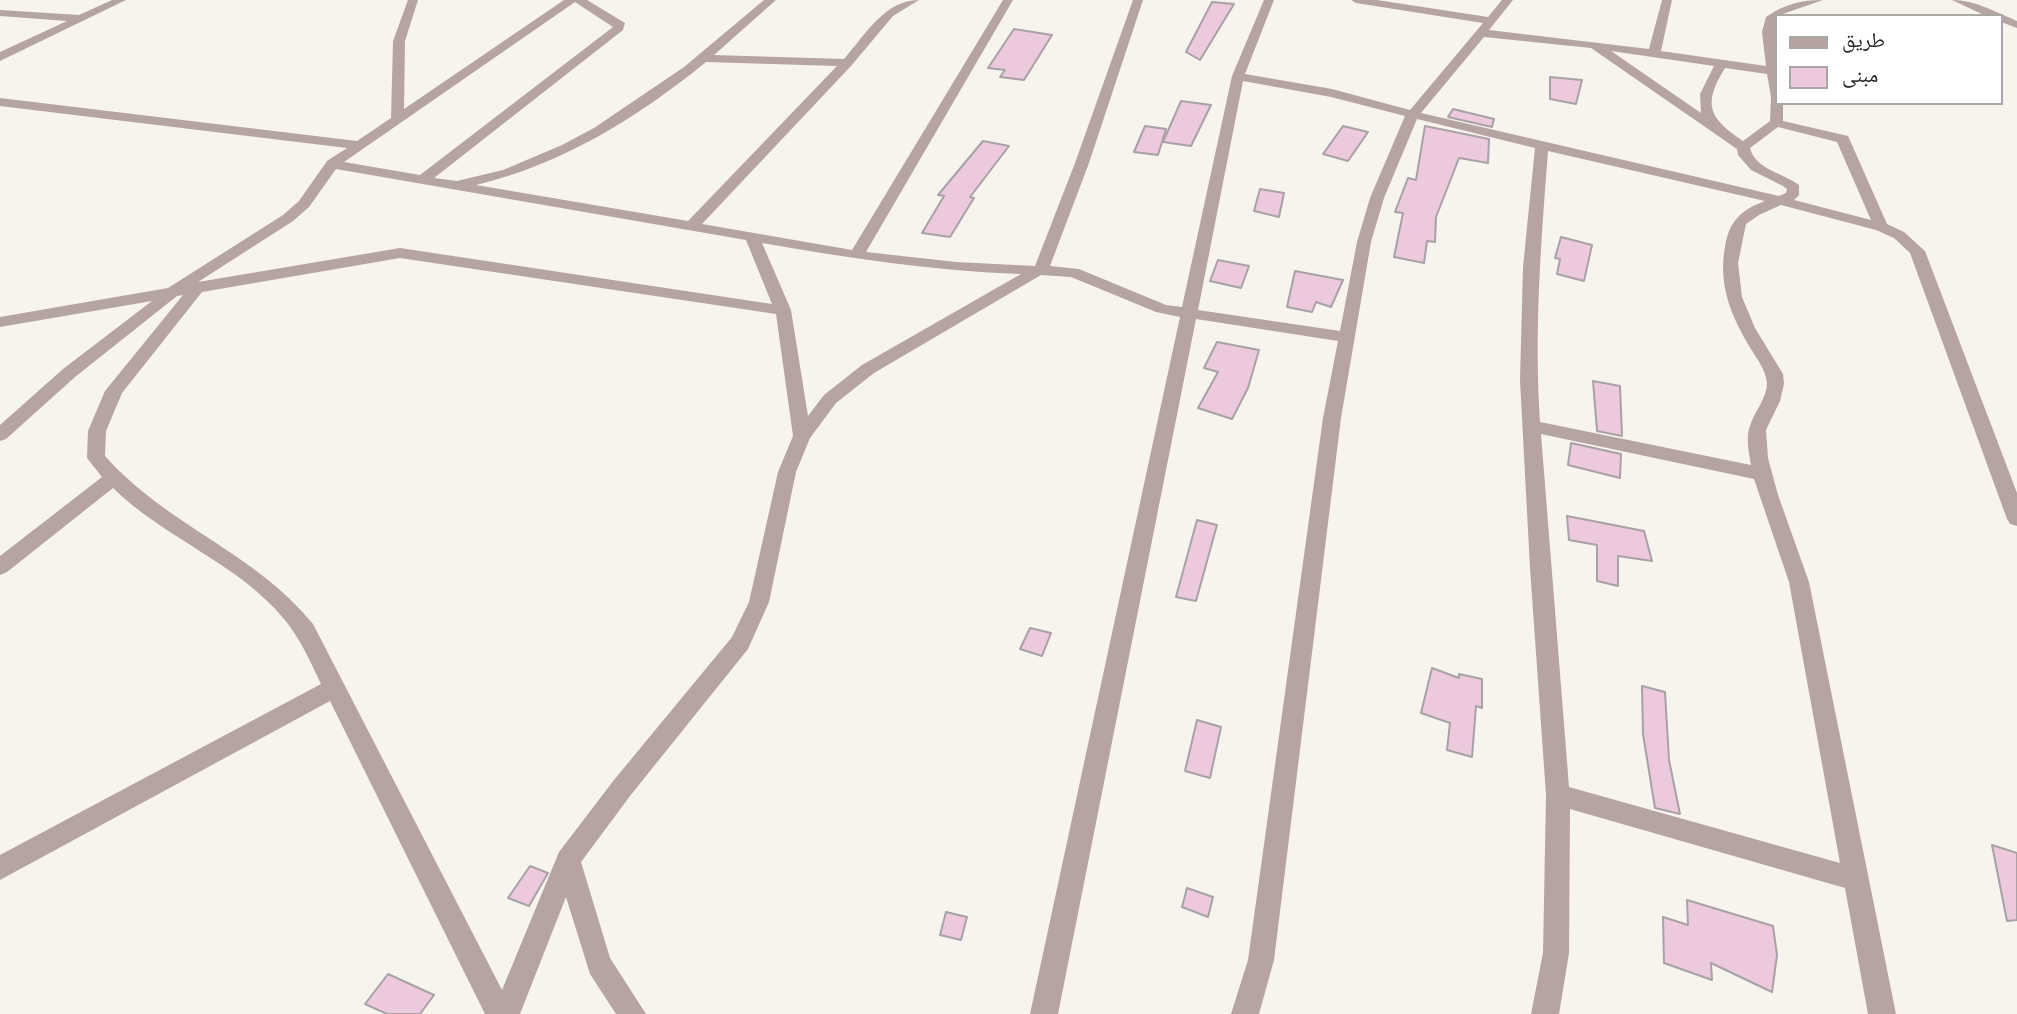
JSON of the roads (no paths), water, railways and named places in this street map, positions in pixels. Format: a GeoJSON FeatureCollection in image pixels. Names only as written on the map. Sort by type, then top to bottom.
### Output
{"type":"FeatureCollection","features":[{"type":"Feature","properties":{"kind":"street"},"geometry":{"type":"LineString","coordinates":[[0,57],[121,0]]}},
{"type":"Feature","properties":{"kind":"street"},"geometry":{"type":"LineString","coordinates":[[397,117],[399,41],[413,0]]}},
{"type":"Feature","properties":{"kind":"street"},"geometry":{"type":"LineString","coordinates":[[0,435],[69,373],[174,291],[288,218],[304,204],[332,164],[571,0]]}},
{"type":"Feature","properties":{"kind":"street"},"geometry":{"type":"LineString","coordinates":[[422,180],[618,28],[619,23],[579,0]]}},
{"type":"Feature","properties":{"kind":"street"},"geometry":{"type":"LineString","coordinates":[[454,186],[508,173],[564,150],[637,108],[705,58],[771,0]]}},
{"type":"Feature","properties":{"kind":"street"},"geometry":{"type":"LineString","coordinates":[[691,227],[847,63],[889,14],[912,0]]}},
{"type":"Feature","properties":{"kind":"street"},"geometry":{"type":"LineString","coordinates":[[856,255],[1008,0]]}},
{"type":"Feature","properties":{"kind":"street"},"geometry":{"type":"LineString","coordinates":[[506,1014],[568,860],[622,788],[740,643],[758,602],[775,519],[788,472],[802,436],[830,399],[868,369],[1041,269],[1082,163],[1138,0]]}},
{"type":"Feature","properties":{"kind":"street"},"geometry":{"type":"LineString","coordinates":[[1044,1014],[1238,76],[1269,0]]}},
{"type":"Feature","properties":{"kind":"street"},"geometry":{"type":"LineString","coordinates":[[1356,0],[1492,21]]}},
{"type":"Feature","properties":{"kind":"street"},"geometry":{"type":"LineString","coordinates":[[1245,1014],[1261,960],[1304,624],[1345,337],[1370,218],[1412,115],[1508,0]]}},
{"type":"Feature","properties":{"kind":"street"},"geometry":{"type":"LineString","coordinates":[[1654,54],[1667,0]]}},
{"type":"Feature","properties":{"kind":"street"},"geometry":{"type":"LineString","coordinates":[[1778,14],[1785,9],[1818,0]]}},
{"type":"Feature","properties":{"kind":"street"},"geometry":{"type":"LineString","coordinates":[[1957,0],[1992,14]]}},
{"type":"Feature","properties":{"kind":"street"},"geometry":{"type":"LineString","coordinates":[[0,13],[82,19]]}},
{"type":"Feature","properties":{"kind":"street"},"geometry":{"type":"LineString","coordinates":[[0,20],[15,14]]}},
{"type":"Feature","properties":{"kind":"street"},"geometry":{"type":"LineString","coordinates":[[1776,15],[1770,19],[1768,43],[1773,71],[1776,123]]}},
{"type":"Feature","properties":{"kind":"street"},"geometry":{"type":"LineString","coordinates":[[1483,33],[1594,45],[1773,71]]}},
{"type":"Feature","properties":{"kind":"street"},"geometry":{"type":"LineString","coordinates":[[1594,45],[1743,146],[1750,163],[1794,188],[1791,195],[1782,201],[1742,219],[1732,247],[1731,275],[1737,311],[1774,373],[1777,384],[1771,405],[1757,430],[1761,474],[1768,499],[1794,561],[1799,582],[1882,1014]]}},
{"type":"Feature","properties":{"kind":"street"},"geometry":{"type":"LineString","coordinates":[[705,58],[847,63]]}},
{"type":"Feature","properties":{"kind":"street"},"geometry":{"type":"LineString","coordinates":[[1715,127],[1707,114],[1704,97],[1721,64]]}},
{"type":"Feature","properties":{"kind":"street"},"geometry":{"type":"LineString","coordinates":[[1238,76],[1332,93],[1412,115],[1782,201],[1899,235],[1917,251],[2017,519]]}},
{"type":"Feature","properties":{"kind":"street"},"geometry":{"type":"LineString","coordinates":[[0,102],[357,145]]}},
{"type":"Feature","properties":{"kind":"street"},"geometry":{"type":"LineString","coordinates":[[1743,146],[1776,123],[1843,139],[1881,228]]}},
{"type":"Feature","properties":{"kind":"street"},"geometry":{"type":"LineString","coordinates":[[1542,146],[1529,315],[1531,426],[1558,795],[1556,953],[1545,1014]]}},
{"type":"Feature","properties":{"kind":"street"},"geometry":{"type":"LineString","coordinates":[[332,164],[856,255],[956,267],[1074,272],[1162,309],[1345,337]]}},
{"type":"Feature","properties":{"kind":"street"},"geometry":{"type":"LineString","coordinates":[[752,237],[783,310],[802,436]]}},
{"type":"Feature","properties":{"kind":"street"},"geometry":{"type":"LineString","coordinates":[[0,322],[61,314],[174,291],[400,253],[783,310]]}},
{"type":"Feature","properties":{"kind":"street"},"geometry":{"type":"LineString","coordinates":[[198,287],[114,391],[97,430],[96,458],[114,478],[157,515],[272,590],[292,612],[305,630],[500,1014]]}},
{"type":"Feature","properties":{"kind":"street"},"geometry":{"type":"LineString","coordinates":[[1531,426],[1761,474]]}},
{"type":"Feature","properties":{"kind":"street"},"geometry":{"type":"LineString","coordinates":[[0,567],[114,478]]}},
{"type":"Feature","properties":{"kind":"street"},"geometry":{"type":"LineString","coordinates":[[0,868],[334,688]]}},
{"type":"Feature","properties":{"kind":"street"},"geometry":{"type":"LineString","coordinates":[[1558,795],[1858,880]]}},
{"type":"Feature","properties":{"kind":"street"},"geometry":{"type":"LineString","coordinates":[[568,860],[599,965],[632,1014]]}}]}
